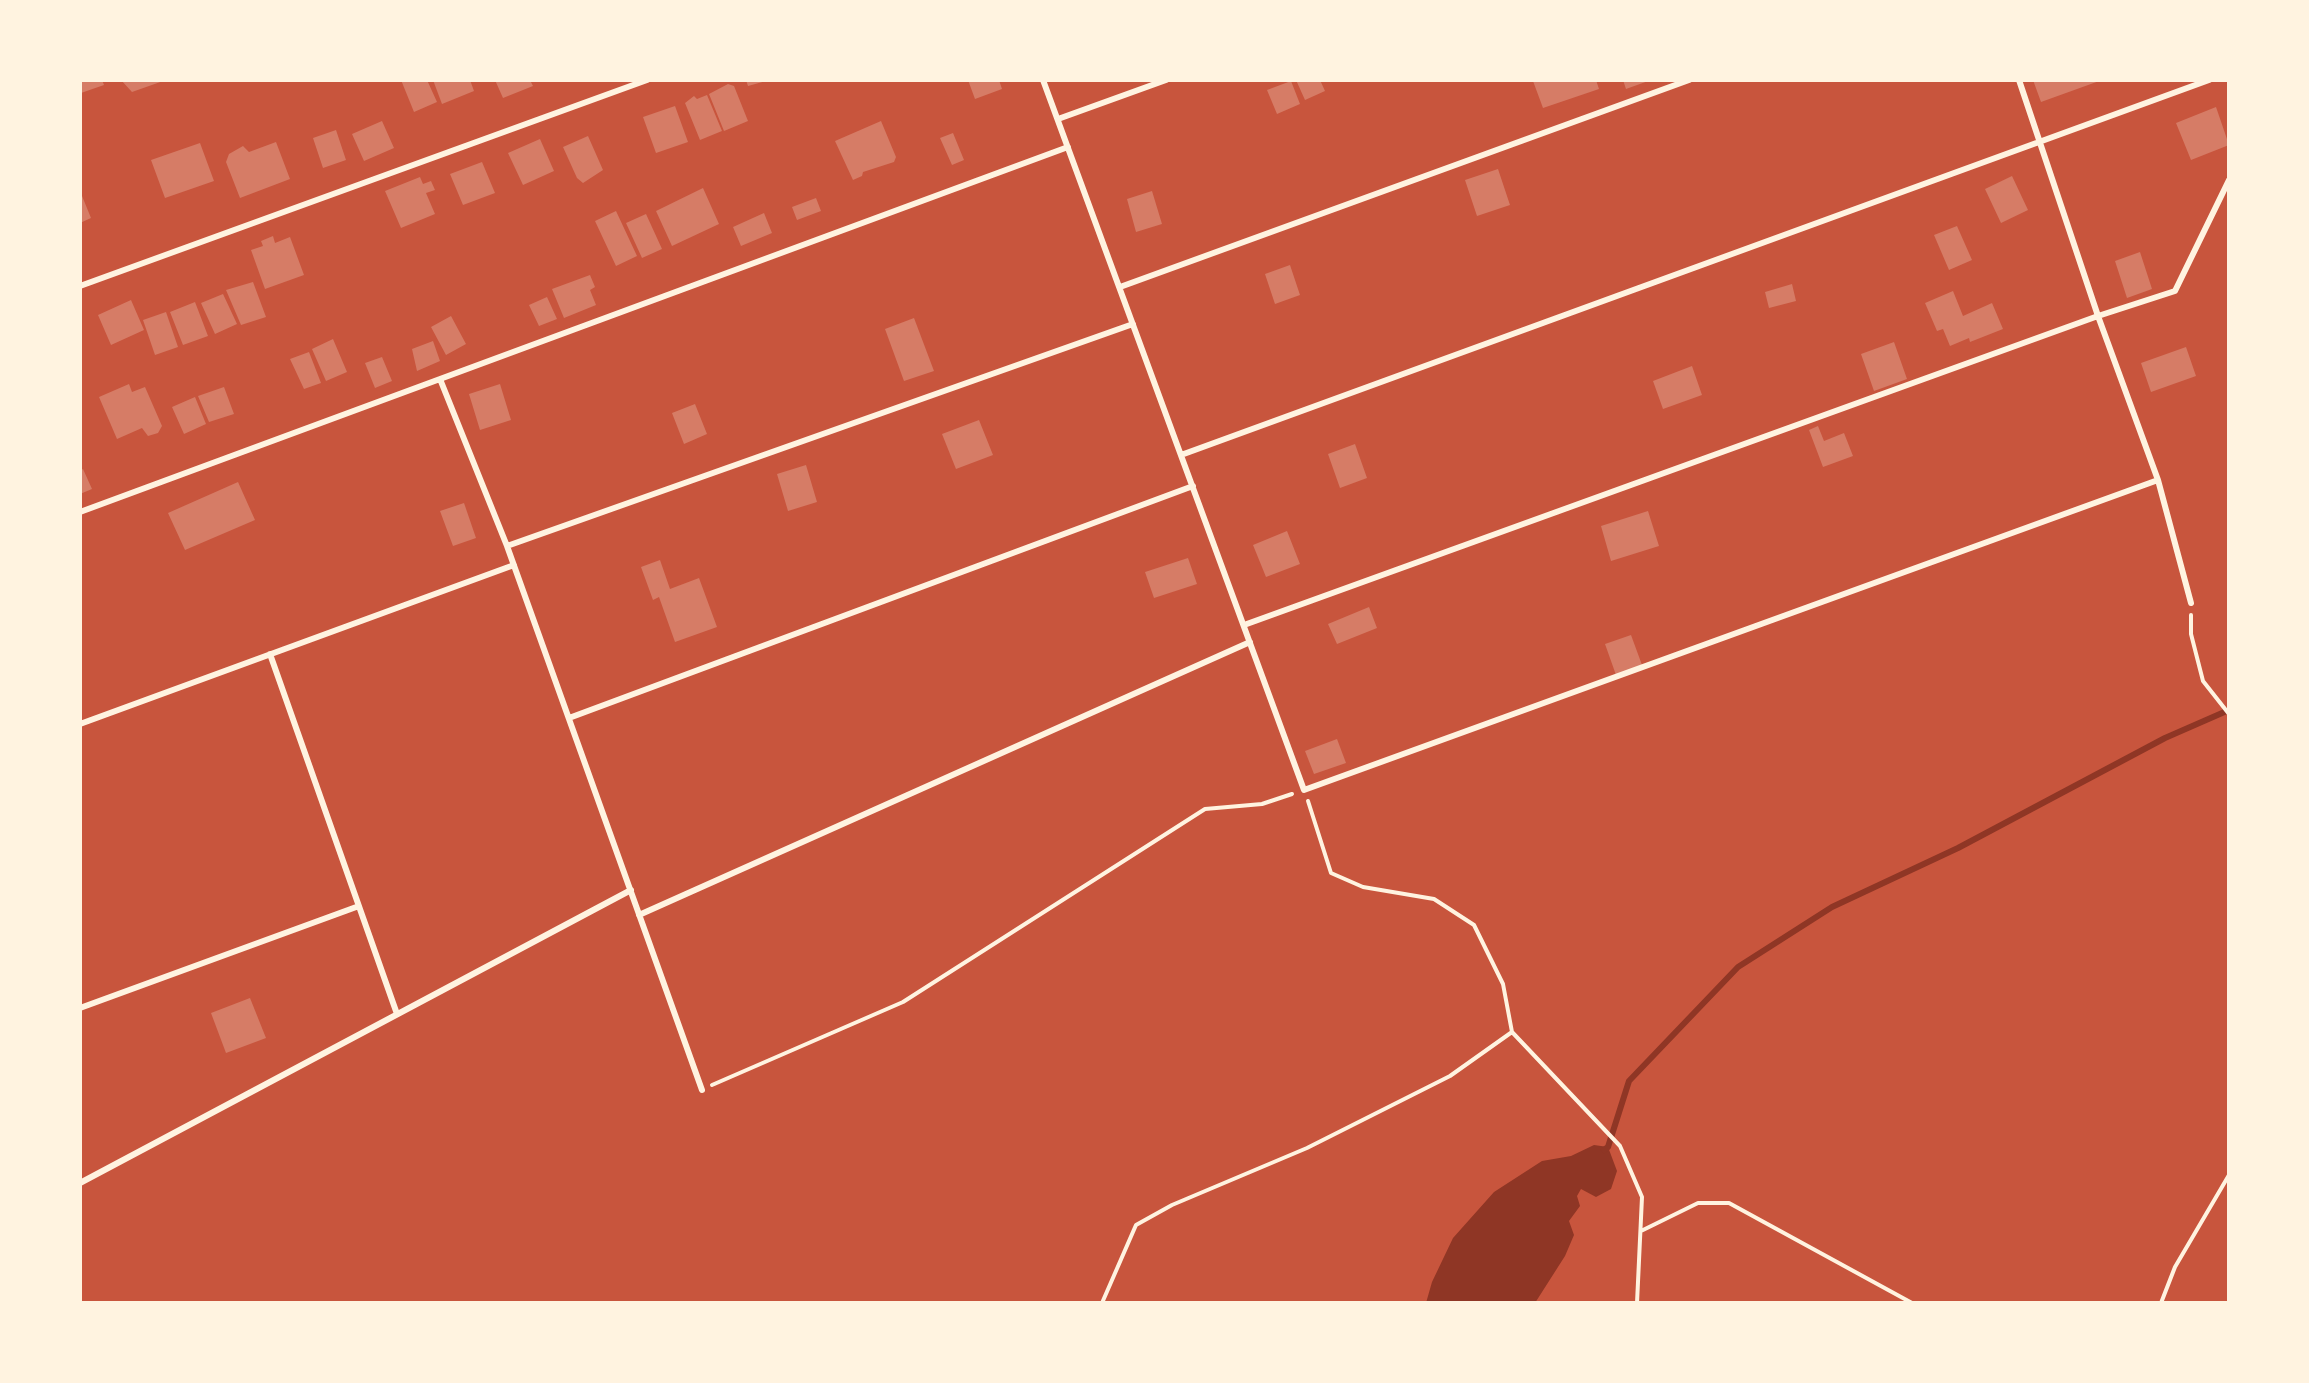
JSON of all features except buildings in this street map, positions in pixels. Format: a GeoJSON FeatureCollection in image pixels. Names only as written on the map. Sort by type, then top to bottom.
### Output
{"type":"FeatureCollection","features":[{"type":"Feature","properties":{"kind":"lane"},"geometry":{"type":"LineString","coordinates":[[80,286],[647,80]]}},
{"type":"Feature","properties":{"kind":"lane"},"geometry":{"type":"LineString","coordinates":[[1043,80],[1304,790],[2158,480]]}},
{"type":"Feature","properties":{"kind":"lane"},"geometry":{"type":"LineString","coordinates":[[1058,119],[1166,80]]}},
{"type":"Feature","properties":{"kind":"lane"},"geometry":{"type":"LineString","coordinates":[[1120,287],[1689,80]]}},
{"type":"Feature","properties":{"kind":"lane"},"geometry":{"type":"LineString","coordinates":[[2019,80],[2098,316],[2158,480],[2191,603]]}},
{"type":"Feature","properties":{"kind":"lane"},"geometry":{"type":"LineString","coordinates":[[1181,455],[2209,80]]}},
{"type":"Feature","properties":{"kind":"lane"},"geometry":{"type":"LineString","coordinates":[[80,512],[1068,147]]}},
{"type":"Feature","properties":{"kind":"lane"},"geometry":{"type":"LineString","coordinates":[[1244,625],[2098,316],[2175,291],[2229,180]]}},
{"type":"Feature","properties":{"kind":"lane"},"geometry":{"type":"LineString","coordinates":[[507,546],[1133,324]]}},
{"type":"Feature","properties":{"kind":"lane"},"geometry":{"type":"LineString","coordinates":[[440,379],[507,546],[702,1090]]}},
{"type":"Feature","properties":{"kind":"lane"},"geometry":{"type":"LineString","coordinates":[[569,718],[1193,486]]}},
{"type":"Feature","properties":{"kind":"lane"},"geometry":{"type":"LineString","coordinates":[[80,724],[514,565]]}},
{"type":"Feature","properties":{"kind":"lane"},"geometry":{"type":"LineString","coordinates":[[639,915],[1250,642]]}},
{"type":"Feature","properties":{"kind":"lane"},"geometry":{"type":"LineString","coordinates":[[270,654],[397,1014]]}},
{"type":"Feature","properties":{"kind":"lane"},"geometry":{"type":"LineString","coordinates":[[80,1183],[631,890]]}},
{"type":"Feature","properties":{"kind":"lane"},"geometry":{"type":"LineString","coordinates":[[80,1008],[359,906]]}},
{"type":"Feature","properties":{"kind":"path"},"geometry":{"type":"LineString","coordinates":[[2191,603],[2191,634],[2203,681],[2229,714]]}},
{"type":"Feature","properties":{"kind":"path"},"geometry":{"type":"LineString","coordinates":[[702,1090],[903,1002],[1205,809],[1262,804],[1304,790],[1331,873],[1363,887],[1434,899],[1474,925],[1503,984],[1512,1032],[1620,1146],[1642,1197],[1637,1303]]}},
{"type":"Feature","properties":{"kind":"path"},"geometry":{"type":"LineString","coordinates":[[1102,1303],[1136,1225],[1172,1205],[1307,1148],[1450,1076],[1512,1032]]}},
{"type":"Feature","properties":{"kind":"path"},"geometry":{"type":"LineString","coordinates":[[2161,1303],[2175,1267],[2229,1175]]}},
{"type":"Feature","properties":{"kind":"path"},"geometry":{"type":"LineString","coordinates":[[1641,1231],[1698,1203],[1729,1203],[1912,1303]]}},
{"type":"Feature","properties":{"kind":"shaded area"},"geometry":{"type":"Polygon","coordinates":[[[1594,1145],[1608,1147],[1617,1171],[1611,1189],[1596,1197],[1581,1189],[1577,1196],[1580,1206],[1569,1221],[1574,1235],[1565,1256],[1535,1303],[1426,1303],[1432,1282],[1453,1238],[1494,1192],[1542,1161],[1571,1156],[1594,1145]]]}},
{"type":"Feature","properties":{"kind":"waterway"},"geometry":{"type":"LineString","coordinates":[[1604,1150],[1608,1147],[1629,1081],[1738,967],[1832,907],[1958,848],[2165,738],[2229,710]]}}]}
